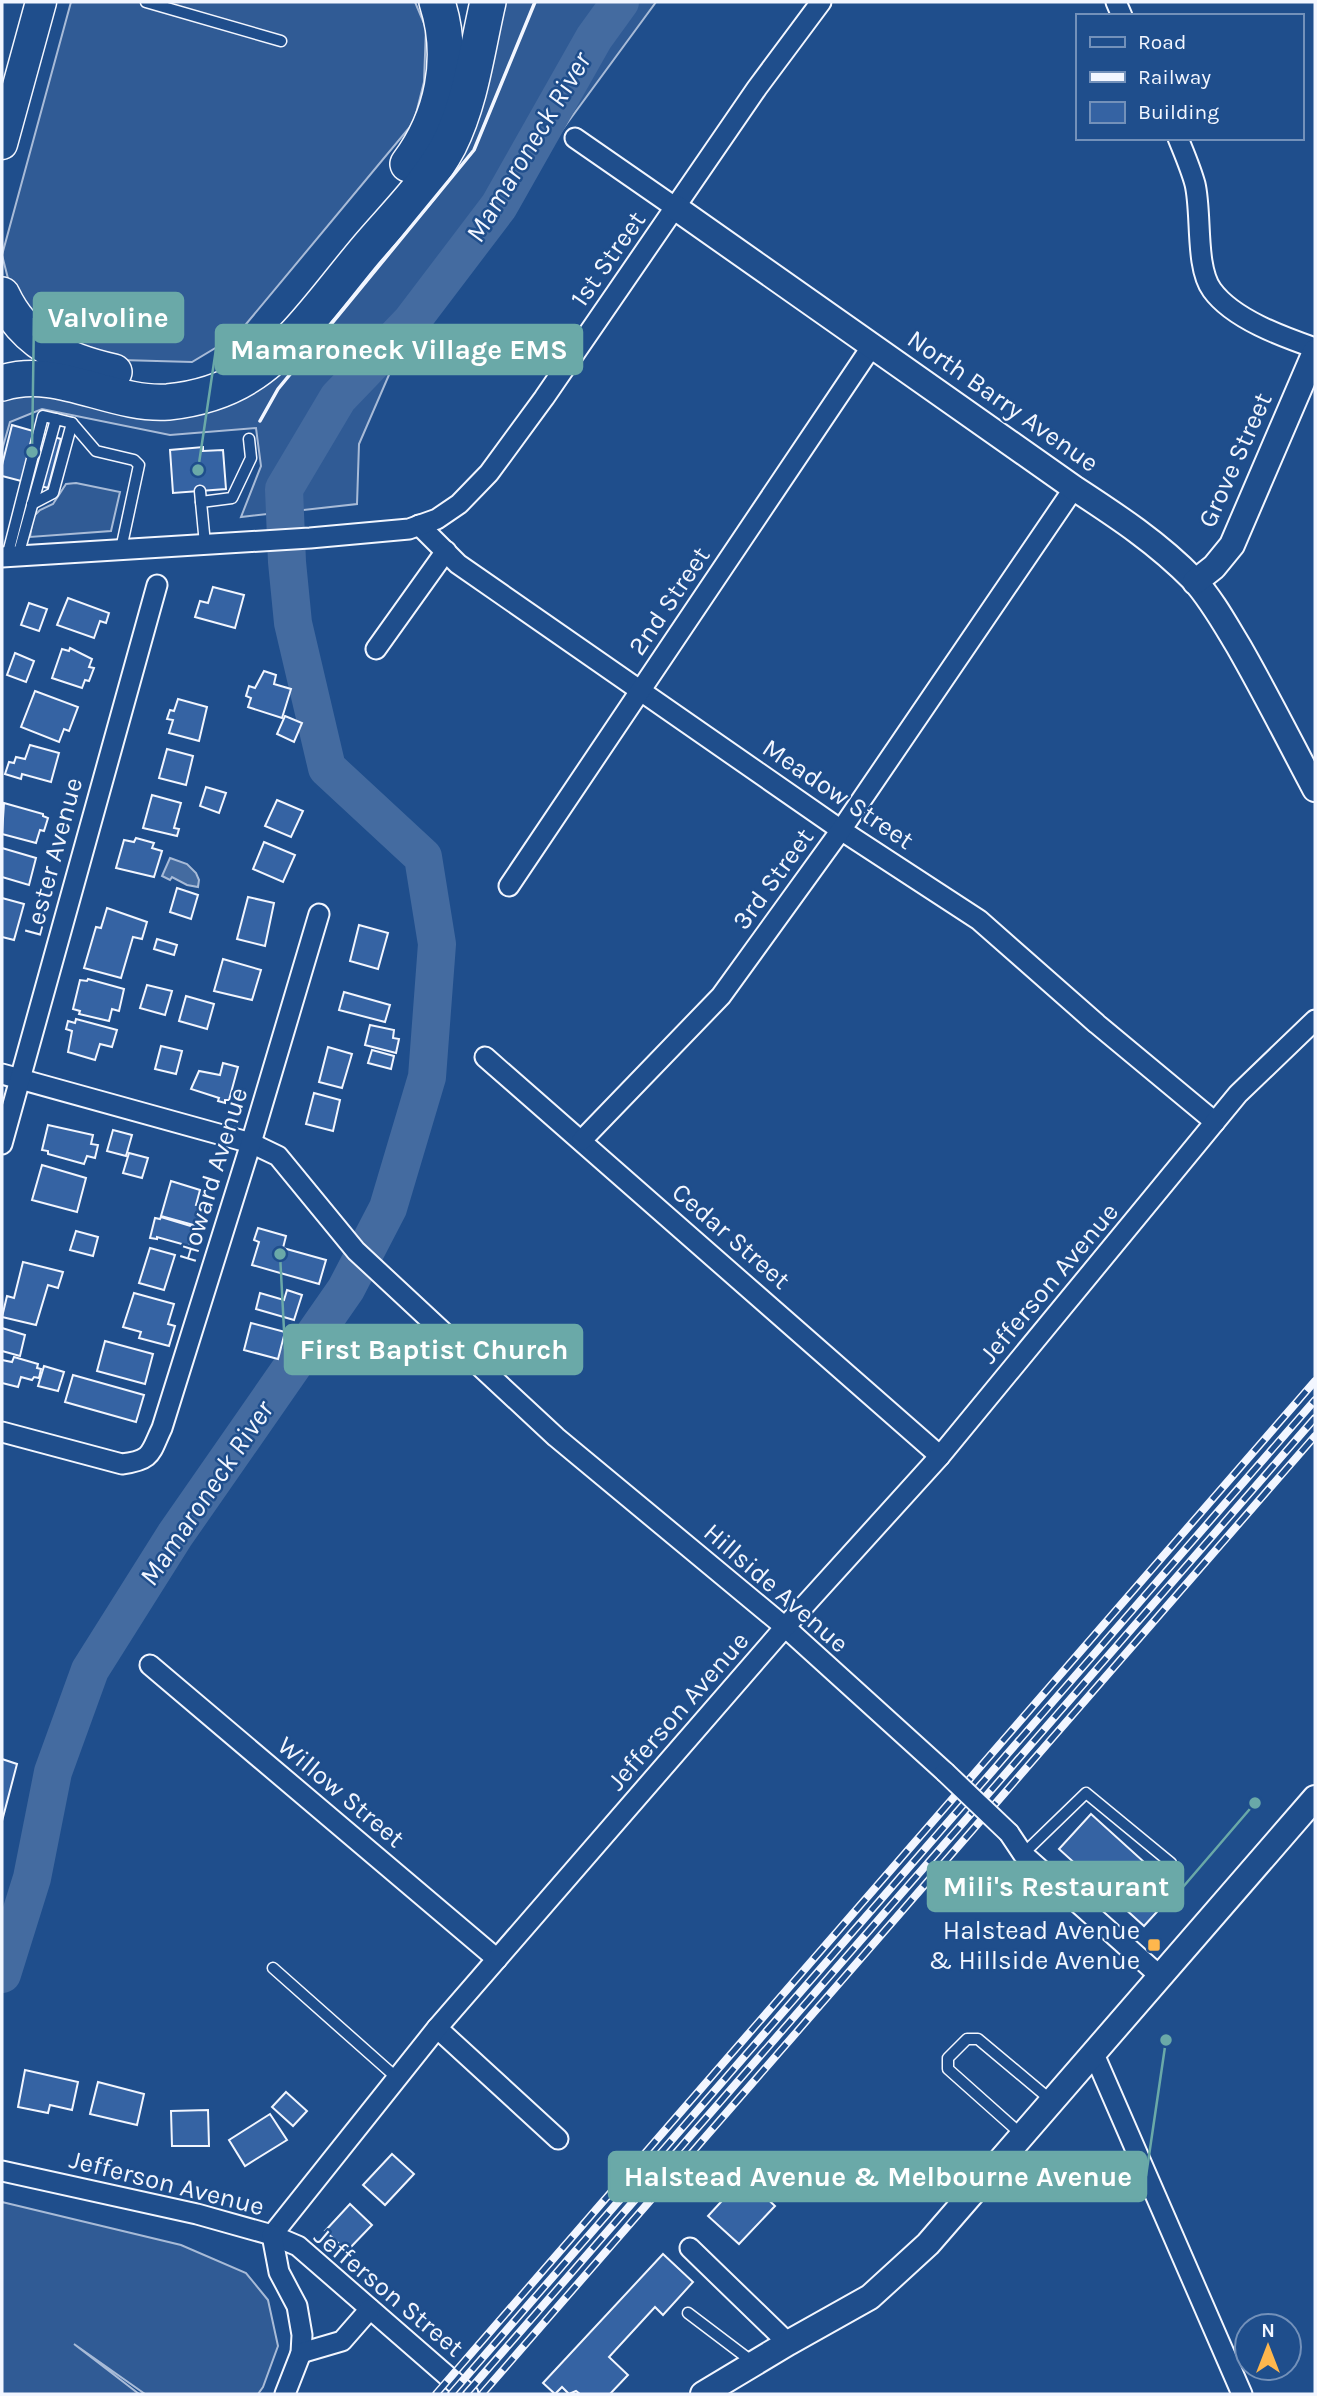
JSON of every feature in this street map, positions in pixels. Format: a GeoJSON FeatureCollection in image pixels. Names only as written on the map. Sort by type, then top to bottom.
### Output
{"type":"FeatureCollection","features":[{"type":"Feature","properties":{"kind":"highway"},"geometry":{"type":"LineString","coordinates":[[2,295],[9,311],[35,340],[70,359],[109,371],[149,378],[187,376],[222,364],[237,355],[281,314],[397,177],[427,134],[439,102],[445,69],[443,26],[436,2]]}},
{"type":"Feature","properties":{"kind":"highway"},"geometry":{"type":"LineString","coordinates":[[2,383],[17,379],[44,379],[125,399],[167,402],[190,399],[231,386],[267,363],[309,318],[436,165],[459,120],[488,2]]}},
{"type":"Feature","properties":{"kind":"main road"},"geometry":{"type":"LineString","coordinates":[[2,144],[41,2]]}},
{"type":"Feature","properties":{"kind":"street","name":"1st Street"},"geometry":{"type":"LineString","coordinates":[[419,526],[437,519],[459,504],[489,473],[544,398],[757,88],[821,2]]}},
{"type":"Feature","properties":{"kind":"street","name":"North Barry Avenue"},"geometry":{"type":"LineString","coordinates":[[575,138],[1155,545],[1195,582],[1218,611],[1255,674],[1315,789]]}},
{"type":"Feature","properties":{"kind":"street"},"geometry":{"type":"LineString","coordinates":[[1179,140],[1195,185],[1204,272],[1212,290],[1240,315],[1315,350]]}},
{"type":"Feature","properties":{"kind":"street","name":"2nd Street"},"geometry":{"type":"LineString","coordinates":[[509,886],[872,346]]}},
{"type":"Feature","properties":{"kind":"street","name":"Grove Street"},"geometry":{"type":"LineString","coordinates":[[1195,582],[1214,567],[1233,545],[1315,350]]}},
{"type":"Feature","properties":{"kind":"street","name":"3rd Street"},"geometry":{"type":"LineString","coordinates":[[582,1140],[721,996],[841,830],[1074,488]]}},
{"type":"Feature","properties":{"kind":"street"},"geometry":{"type":"LineString","coordinates":[[9,557],[263,542],[419,526]]}},
{"type":"Feature","properties":{"kind":"street","name":"Meadow Street"},"geometry":{"type":"LineString","coordinates":[[419,526],[458,564],[841,830],[979,920],[1097,1024],[1215,1122]]}},
{"type":"Feature","properties":{"kind":"street"},"geometry":{"type":"LineString","coordinates":[[376,649],[446,551]]}},
{"type":"Feature","properties":{"kind":"street","name":"Lester Avenue"},"geometry":{"type":"LineString","coordinates":[[2,1144],[11,1076],[157,585]]}},
{"type":"Feature","properties":{"kind":"street","name":"Howard Avenue"},"geometry":{"type":"LineString","coordinates":[[2,1433],[122,1464],[140,1462],[147,1458],[162,1428],[319,914]]}},
{"type":"Feature","properties":{"kind":"street","name":"Jefferson Avenue"},"geometry":{"type":"LineString","coordinates":[[2,2171],[197,2214],[272,2235],[438,2028],[785,1627],[940,1455],[1238,1094],[1315,1020]]}},
{"type":"Feature","properties":{"kind":"street","name":"Cedar Street"},"geometry":{"type":"LineString","coordinates":[[485,1057],[940,1455]]}},
{"type":"Feature","properties":{"kind":"street","name":"Hillside Avenue"},"geometry":{"type":"LineString","coordinates":[[11,1076],[251,1143],[278,1156],[351,1245],[380,1274],[556,1437],[785,1627],[1009,1833],[1023,1854],[1161,1977]]}},
{"type":"Feature","properties":{"kind":"street","name":"Willow Street"},"geometry":{"type":"LineString","coordinates":[[150,1665],[497,1959]]}},
{"type":"Feature","properties":{"kind":"street"},"geometry":{"type":"LineString","coordinates":[[712,2392],[788,2343],[870,2297],[928,2245],[1315,1798]]}},
{"type":"Feature","properties":{"kind":"street"},"geometry":{"type":"LineString","coordinates":[[438,2028],[558,2139]]}},
{"type":"Feature","properties":{"kind":"street"},"geometry":{"type":"LineString","coordinates":[[1094,2054],[1242,2394]]}},
{"type":"Feature","properties":{"kind":"street"},"geometry":{"type":"LineString","coordinates":[[272,2235],[279,2272],[297,2306],[302,2335],[301,2353],[285,2394]]}},
{"type":"Feature","properties":{"kind":"street","name":"Jefferson Street"},"geometry":{"type":"LineString","coordinates":[[272,2235],[298,2246],[468,2394]]}},
{"type":"Feature","properties":{"kind":"street"},"geometry":{"type":"LineString","coordinates":[[690,2248],[788,2343]]}},
{"type":"Feature","properties":{"kind":"street"},"geometry":{"type":"LineString","coordinates":[[301,2353],[342,2341],[370,2309]]}},
{"type":"Feature","properties":{"kind":"lane"},"geometry":{"type":"LineString","coordinates":[[146,2],[281,41]]}},
{"type":"Feature","properties":{"kind":"lane"},"geometry":{"type":"LineString","coordinates":[[9,557],[43,416],[72,423],[96,451],[134,460],[139,465],[121,549]]}},
{"type":"Feature","properties":{"kind":"lane"},"geometry":{"type":"LineString","coordinates":[[9,557],[33,504],[56,419]]}},
{"type":"Feature","properties":{"kind":"lane"},"geometry":{"type":"LineString","coordinates":[[33,504],[53,493],[72,423]]}},
{"type":"Feature","properties":{"kind":"lane"},"geometry":{"type":"LineString","coordinates":[[201,502],[232,498],[251,458],[249,439]]}},
{"type":"Feature","properties":{"kind":"lane"},"geometry":{"type":"LineString","coordinates":[[200,491],[205,544]]}},
{"type":"Feature","properties":{"kind":"lane"},"geometry":{"type":"LineString","coordinates":[[1023,1854],[1086,1793],[1171,1863]]}},
{"type":"Feature","properties":{"kind":"lane"},"geometry":{"type":"LineString","coordinates":[[273,1968],[397,2078]]}},
{"type":"Feature","properties":{"kind":"lane"},"geometry":{"type":"LineString","coordinates":[[1023,2136],[948,2069],[947,2058],[967,2039],[978,2039],[1053,2101]]}},
{"type":"Feature","properties":{"kind":"lane"},"geometry":{"type":"LineString","coordinates":[[688,2313],[755,2364]]}},
{"type":"Feature","properties":{"kind":"shaded area"},"geometry":{"type":"Polygon","coordinates":[[[71,2],[415,2],[426,28],[424,82],[414,122],[237,335],[192,362],[121,360],[54,340],[14,302],[2,255],[71,2]]]}},
{"type":"Feature","properties":{"kind":"shaded area"},"geometry":{"type":"Polygon","coordinates":[[[502,2],[656,2],[398,354],[359,444],[357,504],[241,517],[261,466],[256,428],[170,435],[42,409],[10,422],[2,450],[2,397],[35,392],[182,414],[417,215],[502,2]]]}},
{"type":"Feature","properties":{"kind":"shaded area"},"geometry":{"type":"Polygon","coordinates":[[[76,483],[120,492],[111,531],[30,537],[33,517],[53,504],[66,484],[76,483]]]}},
{"type":"Feature","properties":{"kind":"shaded area"},"geometry":{"type":"Polygon","coordinates":[[[170,858],[187,864],[196,873],[198,887],[162,876],[170,858]]]}},
{"type":"Feature","properties":{"kind":"shaded area"},"geometry":{"type":"Polygon","coordinates":[[[2,2202],[181,2245],[246,2273],[268,2300],[278,2346],[258,2394],[145,2394],[74,2344],[139,2394],[2,2394],[2,2202]]]}},
{"type":"Feature","properties":{"kind":"building"},"geometry":{"type":"Polygon","coordinates":[[[12,425],[61,439],[48,488],[2,476],[2,465],[12,425]]]}},
{"type":"Feature","properties":{"kind":"building"},"geometry":{"type":"Polygon","coordinates":[[[203,447],[203,451],[223,450],[226,489],[173,493],[170,450],[203,447]]]}},
{"type":"Feature","properties":{"kind":"building"},"geometry":{"type":"Polygon","coordinates":[[[213,587],[244,595],[235,628],[195,617],[200,601],[208,603],[213,587]]]}},
{"type":"Feature","properties":{"kind":"building"},"geometry":{"type":"Polygon","coordinates":[[[68,598],[109,613],[106,623],[100,621],[94,638],[57,625],[68,598]]]}},
{"type":"Feature","properties":{"kind":"building"},"geometry":{"type":"Polygon","coordinates":[[[29,603],[47,609],[39,631],[21,625],[29,603]]]}},
{"type":"Feature","properties":{"kind":"building"},"geometry":{"type":"Polygon","coordinates":[[[70,648],[92,659],[89,667],[94,668],[89,681],[85,680],[82,688],[52,678],[62,649],[69,651],[70,648]]]}},
{"type":"Feature","properties":{"kind":"building"},"geometry":{"type":"Polygon","coordinates":[[[15,653],[34,661],[26,682],[7,675],[15,653]]]}},
{"type":"Feature","properties":{"kind":"building"},"geometry":{"type":"Polygon","coordinates":[[[264,671],[276,675],[274,684],[291,689],[282,718],[248,707],[251,698],[246,696],[249,686],[255,688],[264,671]]]}},
{"type":"Feature","properties":{"kind":"building"},"geometry":{"type":"Polygon","coordinates":[[[35,691],[78,707],[69,731],[64,729],[59,742],[21,727],[35,691]]]}},
{"type":"Feature","properties":{"kind":"building"},"geometry":{"type":"Polygon","coordinates":[[[178,699],[207,707],[199,741],[169,733],[173,720],[167,719],[170,710],[174,711],[178,699]]]}},
{"type":"Feature","properties":{"kind":"building"},"geometry":{"type":"Polygon","coordinates":[[[285,716],[302,723],[294,742],[277,734],[285,716]]]}},
{"type":"Feature","properties":{"kind":"building"},"geometry":{"type":"Polygon","coordinates":[[[30,745],[59,753],[51,782],[22,774],[21,779],[5,774],[9,762],[14,763],[16,757],[25,759],[30,745]]]}},
{"type":"Feature","properties":{"kind":"building"},"geometry":{"type":"Polygon","coordinates":[[[167,749],[193,756],[186,785],[159,778],[167,749]]]}},
{"type":"Feature","properties":{"kind":"building"},"geometry":{"type":"Polygon","coordinates":[[[206,787],[226,793],[219,813],[200,806],[206,787]]]}},
{"type":"Feature","properties":{"kind":"building"},"geometry":{"type":"Polygon","coordinates":[[[152,795],[181,803],[174,828],[179,829],[177,836],[143,828],[152,795]]]}},
{"type":"Feature","properties":{"kind":"building"},"geometry":{"type":"Polygon","coordinates":[[[277,800],[303,811],[291,837],[265,826],[277,800]]]}},
{"type":"Feature","properties":{"kind":"building"},"geometry":{"type":"Polygon","coordinates":[[[4,803],[43,814],[48,818],[36,843],[2,834],[4,803]]]}},
{"type":"Feature","properties":{"kind":"building"},"geometry":{"type":"Polygon","coordinates":[[[136,838],[154,843],[152,848],[162,851],[154,877],[116,868],[124,840],[134,842],[136,838]]]}},
{"type":"Feature","properties":{"kind":"building"},"geometry":{"type":"Polygon","coordinates":[[[264,842],[295,855],[283,882],[253,869],[264,842]]]}},
{"type":"Feature","properties":{"kind":"building"},"geometry":{"type":"Polygon","coordinates":[[[2,848],[36,858],[29,885],[2,877],[2,848]]]}},
{"type":"Feature","properties":{"kind":"building"},"geometry":{"type":"Polygon","coordinates":[[[177,888],[198,895],[191,919],[170,912],[177,888]]]}},
{"type":"Feature","properties":{"kind":"building"},"geometry":{"type":"Polygon","coordinates":[[[248,897],[274,903],[265,946],[237,939],[248,897]]]}},
{"type":"Feature","properties":{"kind":"building"},"geometry":{"type":"Polygon","coordinates":[[[2,898],[24,904],[14,940],[2,937],[2,898]]]}},
{"type":"Feature","properties":{"kind":"building"},"geometry":{"type":"Polygon","coordinates":[[[107,908],[147,922],[142,939],[133,937],[121,978],[84,968],[96,927],[101,928],[107,908]]]}},
{"type":"Feature","properties":{"kind":"building"},"geometry":{"type":"Polygon","coordinates":[[[359,925],[388,933],[378,969],[350,961],[359,925]]]}},
{"type":"Feature","properties":{"kind":"building"},"geometry":{"type":"Polygon","coordinates":[[[157,939],[177,945],[174,955],[154,949],[157,939]]]}},
{"type":"Feature","properties":{"kind":"building"},"geometry":{"type":"Polygon","coordinates":[[[223,959],[261,970],[252,1000],[214,991],[223,959]]]}},
{"type":"Feature","properties":{"kind":"building"},"geometry":{"type":"Polygon","coordinates":[[[88,979],[124,989],[119,1011],[112,1009],[109,1021],[79,1014],[80,1011],[73,1009],[80,980],[88,979]]]}},
{"type":"Feature","properties":{"kind":"building"},"geometry":{"type":"Polygon","coordinates":[[[147,985],[172,991],[165,1015],[140,1008],[147,985]]]}},
{"type":"Feature","properties":{"kind":"building"},"geometry":{"type":"Polygon","coordinates":[[[344,992],[390,1005],[385,1022],[339,1010],[344,992]]]}},
{"type":"Feature","properties":{"kind":"building"},"geometry":{"type":"Polygon","coordinates":[[[186,996],[214,1004],[207,1029],[179,1021],[186,996]]]}},
{"type":"Feature","properties":{"kind":"building"},"geometry":{"type":"Polygon","coordinates":[[[76,1019],[117,1030],[112,1047],[100,1044],[95,1060],[68,1052],[72,1031],[66,1029],[68,1021],[75,1023],[76,1019]]]}},
{"type":"Feature","properties":{"kind":"building"},"geometry":{"type":"Polygon","coordinates":[[[370,1025],[394,1030],[393,1038],[399,1039],[396,1053],[365,1045],[370,1025]]]}},
{"type":"Feature","properties":{"kind":"building"},"geometry":{"type":"Polygon","coordinates":[[[161,1046],[182,1051],[176,1074],[155,1069],[161,1046]]]}},
{"type":"Feature","properties":{"kind":"building"},"geometry":{"type":"Polygon","coordinates":[[[328,1047],[352,1054],[342,1088],[319,1082],[328,1047]]]}},
{"type":"Feature","properties":{"kind":"building"},"geometry":{"type":"Polygon","coordinates":[[[372,1050],[394,1056],[391,1069],[368,1063],[372,1050]]]}},
{"type":"Feature","properties":{"kind":"building"},"geometry":{"type":"Polygon","coordinates":[[[223,1063],[238,1067],[229,1100],[225,1100],[225,1103],[218,1101],[219,1098],[191,1089],[199,1071],[220,1075],[223,1063]]]}},
{"type":"Feature","properties":{"kind":"building"},"geometry":{"type":"Polygon","coordinates":[[[314,1093],[340,1100],[333,1131],[306,1124],[314,1093]]]}},
{"type":"Feature","properties":{"kind":"building"},"geometry":{"type":"Polygon","coordinates":[[[48,1125],[93,1135],[91,1144],[98,1145],[95,1158],[87,1156],[84,1164],[42,1150],[48,1125]]]}},
{"type":"Feature","properties":{"kind":"building"},"geometry":{"type":"Polygon","coordinates":[[[113,1130],[132,1135],[126,1156],[107,1151],[113,1130]]]}},
{"type":"Feature","properties":{"kind":"building"},"geometry":{"type":"Polygon","coordinates":[[[129,1153],[148,1158],[142,1178],[123,1173],[129,1153]]]}},
{"type":"Feature","properties":{"kind":"building"},"geometry":{"type":"Polygon","coordinates":[[[42,1165],[86,1178],[77,1212],[32,1200],[42,1165]]]}},
{"type":"Feature","properties":{"kind":"building"},"geometry":{"type":"Polygon","coordinates":[[[171,1181],[200,1190],[196,1205],[202,1206],[197,1226],[161,1216],[171,1181]]]}},
{"type":"Feature","properties":{"kind":"building"},"geometry":{"type":"Polygon","coordinates":[[[161,1217],[194,1227],[189,1246],[157,1237],[150,1238],[155,1218],[161,1217]]]}},
{"type":"Feature","properties":{"kind":"building"},"geometry":{"type":"Polygon","coordinates":[[[258,1228],[286,1236],[283,1248],[326,1260],[319,1284],[252,1265],[259,1242],[254,1240],[258,1228]]]}},
{"type":"Feature","properties":{"kind":"building"},"geometry":{"type":"Polygon","coordinates":[[[76,1231],[98,1237],[93,1256],[70,1250],[76,1231]]]}},
{"type":"Feature","properties":{"kind":"building"},"geometry":{"type":"Polygon","coordinates":[[[150,1248],[175,1255],[164,1290],[139,1283],[150,1248]]]}},
{"type":"Feature","properties":{"kind":"building"},"geometry":{"type":"Polygon","coordinates":[[[23,1262],[63,1272],[58,1288],[48,1285],[36,1325],[2,1317],[7,1296],[14,1298],[23,1262]]]}},
{"type":"Feature","properties":{"kind":"building"},"geometry":{"type":"Polygon","coordinates":[[[287,1290],[302,1295],[294,1320],[256,1309],[260,1293],[284,1300],[287,1290]]]}},
{"type":"Feature","properties":{"kind":"building"},"geometry":{"type":"Polygon","coordinates":[[[134,1293],[174,1304],[168,1324],[175,1326],[169,1346],[139,1338],[141,1332],[123,1327],[134,1293]]]}},
{"type":"Feature","properties":{"kind":"building"},"geometry":{"type":"Polygon","coordinates":[[[251,1323],[285,1332],[278,1359],[244,1350],[251,1323]]]}},
{"type":"Feature","properties":{"kind":"building"},"geometry":{"type":"Polygon","coordinates":[[[2,1328],[25,1335],[20,1356],[2,1351],[2,1328]]]}},
{"type":"Feature","properties":{"kind":"building"},"geometry":{"type":"Polygon","coordinates":[[[105,1341],[153,1354],[145,1384],[97,1371],[105,1341]]]}},
{"type":"Feature","properties":{"kind":"building"},"geometry":{"type":"Polygon","coordinates":[[[14,1357],[38,1364],[37,1368],[41,1369],[39,1378],[34,1377],[32,1380],[21,1377],[18,1387],[2,1383],[2,1360],[12,1362],[14,1357]]]}},
{"type":"Feature","properties":{"kind":"building"},"geometry":{"type":"Polygon","coordinates":[[[44,1366],[64,1372],[58,1391],[38,1386],[44,1366]]]}},
{"type":"Feature","properties":{"kind":"building"},"geometry":{"type":"Polygon","coordinates":[[[73,1375],[144,1395],[136,1422],[65,1402],[73,1375]]]}},
{"type":"Feature","properties":{"kind":"building"},"geometry":{"type":"Polygon","coordinates":[[[2,1759],[17,1764],[2,1821],[2,1759]]]}},
{"type":"Feature","properties":{"kind":"building"},"geometry":{"type":"Polygon","coordinates":[[[1091,1814],[1176,1891],[1144,1926],[1059,1849],[1091,1814]]]}},
{"type":"Feature","properties":{"kind":"building"},"geometry":{"type":"Polygon","coordinates":[[[25,2070],[78,2082],[72,2110],[50,2105],[48,2113],[18,2107],[25,2070]]]}},
{"type":"Feature","properties":{"kind":"building"},"geometry":{"type":"Polygon","coordinates":[[[98,2082],[144,2094],[137,2125],[90,2114],[98,2082]]]}},
{"type":"Feature","properties":{"kind":"building"},"geometry":{"type":"Polygon","coordinates":[[[286,2092],[307,2111],[293,2126],[272,2107],[286,2092]]]}},
{"type":"Feature","properties":{"kind":"building"},"geometry":{"type":"Polygon","coordinates":[[[208,2110],[209,2146],[172,2146],[171,2111],[208,2110]]]}},
{"type":"Feature","properties":{"kind":"building"},"geometry":{"type":"Polygon","coordinates":[[[270,2114],[287,2140],[245,2166],[229,2140],[270,2114]]]}},
{"type":"Feature","properties":{"kind":"building"},"geometry":{"type":"Polygon","coordinates":[[[392,2154],[414,2174],[385,2205],[363,2185],[392,2154]]]}},
{"type":"Feature","properties":{"kind":"building"},"geometry":{"type":"Polygon","coordinates":[[[744,2177],[775,2206],[739,2244],[708,2216],[744,2177]]]}},
{"type":"Feature","properties":{"kind":"building"},"geometry":{"type":"Polygon","coordinates":[[[350,2204],[372,2225],[347,2251],[325,2231],[350,2204]]]}},
{"type":"Feature","properties":{"kind":"building"},"geometry":{"type":"Polygon","coordinates":[[[663,2254],[693,2282],[663,2315],[655,2307],[609,2357],[628,2375],[610,2394],[580,2394],[576,2391],[569,2394],[562,2387],[555,2394],[543,2383],[663,2254]]]}},
{"type":"Feature","properties":{"kind":"waterway","name":"Mamaroneck River"},"geometry":{"type":"LineString","coordinates":[[2,1974],[32,1878],[53,1772],[90,1670],[175,1535],[346,1289],[388,1208],[427,1077],[437,944],[423,857],[327,768],[293,623],[284,489],[338,398],[411,322],[499,206],[594,38],[620,2]]}},
{"type":"Feature","properties":{"kind":"railway"},"geometry":{"type":"LineString","coordinates":[[436,2394],[1315,1381]]}},
{"type":"Feature","properties":{"kind":"railway"},"geometry":{"type":"LineString","coordinates":[[451,2394],[1315,1400]]}},
{"type":"Feature","properties":{"kind":"railway"},"geometry":{"type":"LineString","coordinates":[[466,2394],[1315,1418]]}},
{"type":"Feature","properties":{"kind":"railway"},"geometry":{"type":"LineString","coordinates":[[482,2394],[1315,1436]]}},
{"type":"Feature","properties":{"kind":"wall"},"geometry":{"type":"LineString","coordinates":[[260,421],[278,389],[474,150],[535,2]]}},
{"type":"Feature","properties":{"kind":"place","name":"Valvoline"},"geometry":{"type":"Point","coordinates":[32,452]}},
{"type":"Feature","properties":{"kind":"place","name":"Mamaroneck Village EMS"},"geometry":{"type":"Point","coordinates":[198,470]}},
{"type":"Feature","properties":{"kind":"place","name":"First Baptist Church"},"geometry":{"type":"Point","coordinates":[280,1254]}},
{"type":"Feature","properties":{"kind":"place","name":"Mili's Restaurant"},"geometry":{"type":"Point","coordinates":[1255,1803]}},
{"type":"Feature","properties":{"kind":"place","name":"Halstead Avenue & Hillside Avenue"},"geometry":{"type":"Point","coordinates":[1154,1945]}},
{"type":"Feature","properties":{"kind":"place","name":"Halstead Avenue & Melbourne Avenue"},"geometry":{"type":"Point","coordinates":[1166,2040]}}]}
